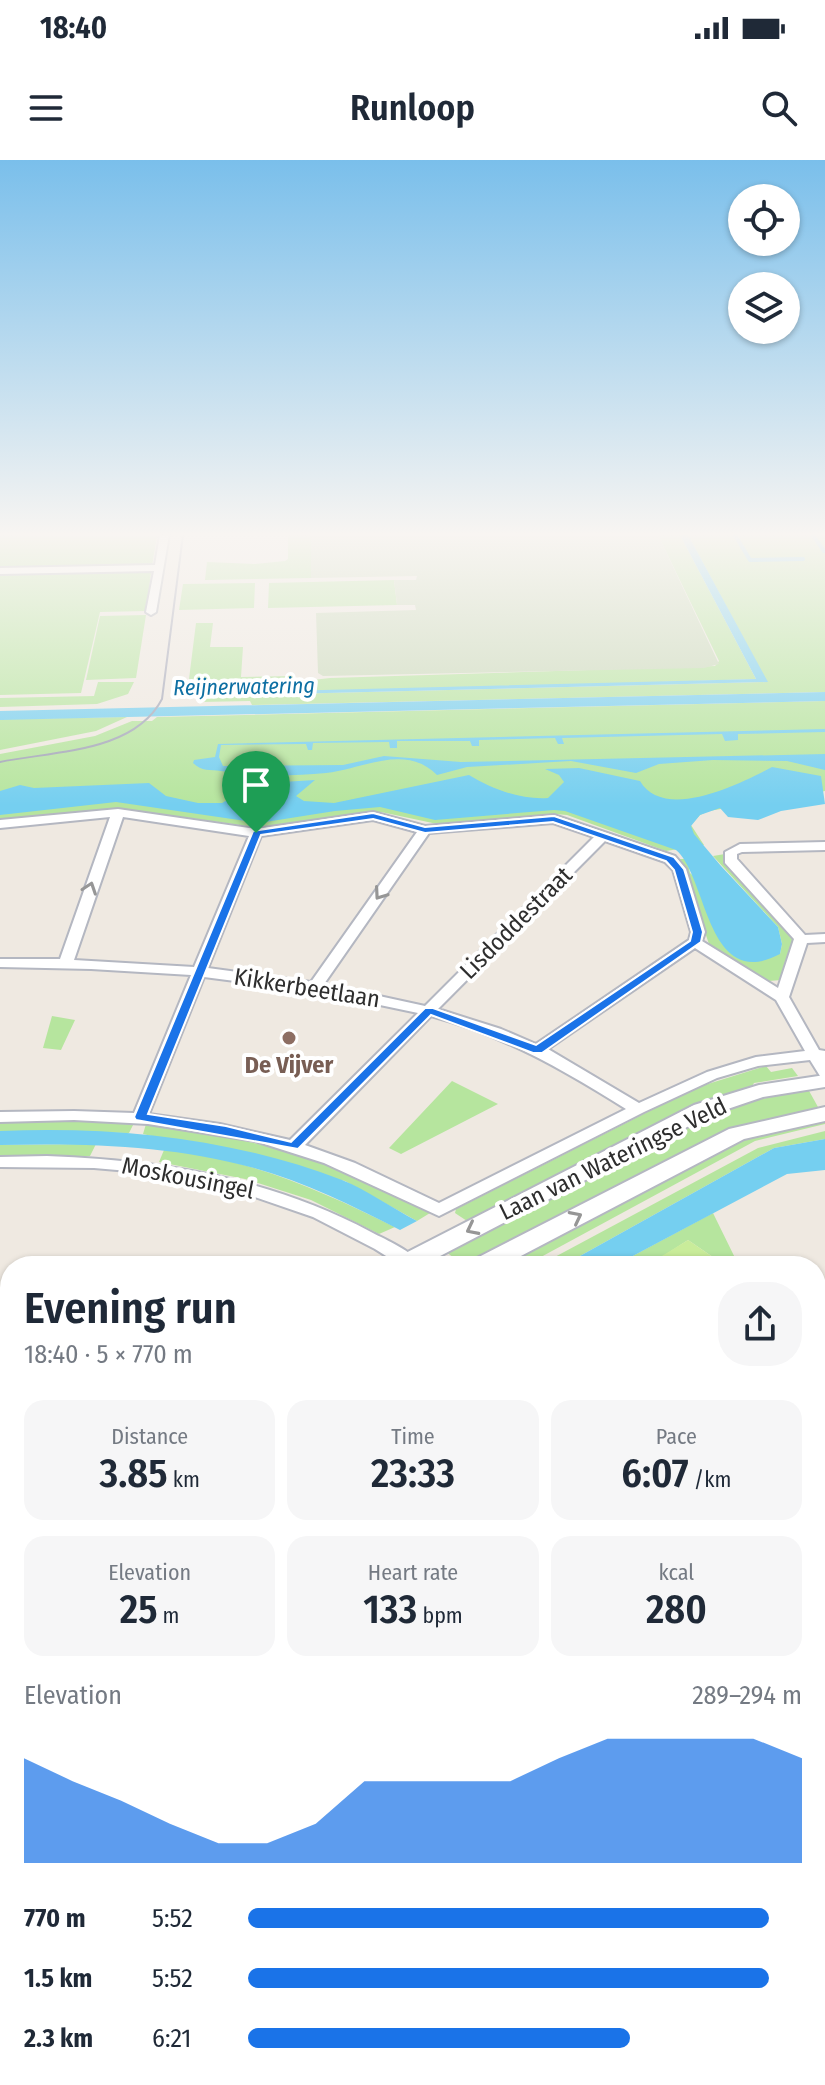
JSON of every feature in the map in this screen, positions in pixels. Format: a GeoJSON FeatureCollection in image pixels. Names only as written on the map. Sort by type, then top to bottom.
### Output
{"type":"FeatureCollection","features":[{"type":"Feature","properties":{"kind":"street"},"geometry":{"type":"LineString","coordinates":[[66,962],[118,813]]}},
{"type":"Feature","properties":{"kind":"street"},"geometry":{"type":"LineString","coordinates":[[0,824],[118,813],[256,833],[373,816],[425,830],[554,819],[670,859],[679,869],[698,932],[695,942],[537,1050]]}},
{"type":"Feature","properties":{"kind":"street"},"geometry":{"type":"LineString","coordinates":[[316,986],[425,830]]}},
{"type":"Feature","properties":{"kind":"street"},"geometry":{"type":"LineString","coordinates":[[140,1117],[256,833]]}},
{"type":"Feature","properties":{"kind":"street","name":"Lisdoddestraat"},"geometry":{"type":"LineString","coordinates":[[294,1146],[603,835]]}},
{"type":"Feature","properties":{"kind":"street"},"geometry":{"type":"LineString","coordinates":[[801,939],[730,860],[731,852],[740,848],[825,846]]}},
{"type":"Feature","properties":{"kind":"street"},"geometry":{"type":"LineString","coordinates":[[801,939],[825,938]]}},
{"type":"Feature","properties":{"kind":"street"},"geometry":{"type":"LineString","coordinates":[[782,997],[801,939]]}},
{"type":"Feature","properties":{"kind":"street"},"geometry":{"type":"LineString","coordinates":[[695,942],[782,997],[819,1054],[825,1073]]}},
{"type":"Feature","properties":{"kind":"street","name":"Kikkerbeetlaan"},"geometry":{"type":"LineString","coordinates":[[0,963],[66,962],[200,971],[316,986],[429,1011],[537,1050],[638,1109]]}},
{"type":"Feature","properties":{"kind":"street","name":"Laan van Wateringse Veld"},"geometry":{"type":"LineString","coordinates":[[439,1210],[712,1075],[756,1062],[819,1054]]}},
{"type":"Feature","properties":{"kind":"street","name":"Laan van Wateringse Veld"},"geometry":{"type":"LineString","coordinates":[[424,1256],[702,1110],[759,1091],[825,1081]]}},
{"type":"Feature","properties":{"kind":"street","name":"Laan van Wateringse Veld"},"geometry":{"type":"LineString","coordinates":[[501,1256],[737,1134],[825,1114]]}},
{"type":"Feature","properties":{"kind":"street","name":"Moskousingel"},"geometry":{"type":"LineString","coordinates":[[0,1117],[140,1117],[226,1130],[294,1146],[364,1173],[439,1210]]}},
{"type":"Feature","properties":{"kind":"street","name":"Moskousingel"},"geometry":{"type":"LineString","coordinates":[[0,1162],[124,1164],[239,1184],[336,1220],[393,1256]]}},
{"type":"Feature","properties":{"kind":"green space"},"geometry":{"type":"Polygon","coordinates":[[[0,625],[97,625],[81,693],[0,695],[0,625]]]}},
{"type":"Feature","properties":{"kind":"green space"},"geometry":{"type":"Polygon","coordinates":[[[98,625],[144,625],[136,678],[86,680],[98,625]]]}},
{"type":"Feature","properties":{"kind":"green space"},"geometry":{"type":"Polygon","coordinates":[[[196,625],[213,625],[210,647],[243,647],[241,677],[294,676],[295,682],[330,678],[715,666],[719,661],[701,625],[727,625],[756,679],[249,695],[767,682],[736,625],[825,625],[825,692],[252,705],[250,701],[200,702],[189,679],[196,625]]]}},
{"type":"Feature","properties":{"kind":"green space"},"geometry":{"type":"Polygon","coordinates":[[[316,625],[700,625],[719,664],[704,668],[323,676],[318,673],[316,625]]]}},
{"type":"Feature","properties":{"kind":"green space"},"geometry":{"type":"Polygon","coordinates":[[[98,682],[134,682],[128,694],[97,704],[0,707],[0,698],[94,696],[98,682]]]}},
{"type":"Feature","properties":{"kind":"green space"},"geometry":{"type":"Polygon","coordinates":[[[825,701],[825,791],[709,811],[691,825],[704,845],[666,851],[567,815],[556,814],[442,825],[381,812],[261,828],[118,808],[0,819],[0,754],[95,736],[132,721],[152,721],[157,717],[825,701]]]}},
{"type":"Feature","properties":{"kind":"green space"},"geometry":{"type":"Polygon","coordinates":[[[127,717],[96,731],[0,750],[0,719],[127,717]]]}},
{"type":"Feature","properties":{"kind":"green space"},"geometry":{"type":"Polygon","coordinates":[[[725,854],[725,860],[793,935],[795,945],[781,980],[769,981],[710,947],[680,859],[687,859],[690,873],[780,954],[782,944],[778,927],[713,856],[725,854]]]}},
{"type":"Feature","properties":{"kind":"green space"},"geometry":{"type":"Polygon","coordinates":[[[52,1016],[75,1020],[61,1050],[43,1048],[52,1016]]]}},
{"type":"Feature","properties":{"kind":"green space"},"geometry":{"type":"Polygon","coordinates":[[[766,1066],[771,1072],[792,1068],[798,1076],[754,1083],[749,1091],[470,1223],[455,1213],[456,1209],[695,1088],[766,1066]]]}},
{"type":"Feature","properties":{"kind":"green space"},"geometry":{"type":"Polygon","coordinates":[[[452,1081],[498,1104],[401,1154],[389,1148],[452,1081]]]}},
{"type":"Feature","properties":{"kind":"green space"},"geometry":{"type":"Polygon","coordinates":[[[808,1089],[818,1107],[745,1126],[489,1256],[451,1256],[442,1249],[729,1106],[808,1089]]]}},
{"type":"Feature","properties":{"kind":"green space"},"geometry":{"type":"Polygon","coordinates":[[[825,1119],[825,1124],[755,1141],[543,1256],[518,1256],[730,1143],[825,1119]]]}},
{"type":"Feature","properties":{"kind":"green space"},"geometry":{"type":"Polygon","coordinates":[[[0,1120],[134,1123],[129,1133],[0,1131],[0,1120]]]}},
{"type":"Feature","properties":{"kind":"green space"},"geometry":{"type":"Polygon","coordinates":[[[146,1124],[280,1149],[350,1174],[430,1213],[417,1221],[345,1181],[143,1134],[146,1124]]]}},
{"type":"Feature","properties":{"kind":"green space"},"geometry":{"type":"Polygon","coordinates":[[[825,1131],[825,1139],[774,1148],[580,1256],[557,1256],[758,1148],[825,1131]]]}},
{"type":"Feature","properties":{"kind":"green space"},"geometry":{"type":"Polygon","coordinates":[[[96,1144],[90,1156],[0,1157],[0,1145],[96,1144]]]}},
{"type":"Feature","properties":{"kind":"green space"},"geometry":{"type":"Polygon","coordinates":[[[164,1150],[254,1168],[340,1201],[395,1227],[379,1234],[311,1200],[245,1179],[159,1162],[164,1150]]]}},
{"type":"Feature","properties":{"kind":"green space"},"geometry":{"type":"Polygon","coordinates":[[[713,1213],[734,1256],[711,1256],[688,1240],[663,1256],[633,1256],[713,1213]]]}},
{"type":"Feature","properties":{"kind":"green space"},"geometry":{"type":"Polygon","coordinates":[[[688,1240],[711,1256],[662,1256],[688,1240]]]}},
{"type":"Feature","properties":{"kind":"water"},"geometry":{"type":"Polygon","coordinates":[[[727,625],[737,625],[768,682],[248,695],[248,692],[756,679],[727,625]]]}},
{"type":"Feature","properties":{"kind":"water"},"geometry":{"type":"Polygon","coordinates":[[[825,692],[825,701],[0,720],[0,711],[825,692]]]}},
{"type":"Feature","properties":{"kind":"water"},"geometry":{"type":"Polygon","coordinates":[[[825,729],[825,732],[738,734],[738,740],[725,741],[722,734],[562,738],[564,744],[558,744],[555,738],[479,740],[479,746],[472,746],[470,741],[397,741],[397,748],[390,748],[389,742],[313,743],[312,750],[308,750],[306,744],[221,745],[219,757],[223,766],[343,765],[384,756],[461,762],[825,754],[825,770],[787,761],[713,760],[659,764],[636,773],[571,761],[467,767],[437,775],[425,766],[398,759],[326,773],[274,775],[206,770],[193,763],[194,760],[215,757],[218,744],[825,729]]]}},
{"type":"Feature","properties":{"kind":"water"},"geometry":{"type":"Polygon","coordinates":[[[772,767],[821,776],[825,804],[781,811],[758,820],[728,817],[720,808],[700,815],[691,826],[721,866],[778,927],[782,944],[780,954],[756,962],[737,958],[723,945],[712,927],[687,864],[676,850],[565,811],[435,820],[380,807],[259,823],[116,802],[0,815],[0,791],[20,785],[34,788],[149,783],[166,796],[198,803],[222,803],[234,796],[233,785],[315,780],[296,796],[304,801],[334,803],[469,775],[507,792],[548,798],[564,782],[559,775],[545,769],[579,768],[640,781],[651,793],[684,799],[722,790],[772,767]]]}},
{"type":"Feature","properties":{"kind":"water"},"geometry":{"type":"Polygon","coordinates":[[[0,1131],[130,1133],[258,1154],[342,1180],[417,1221],[400,1230],[310,1187],[223,1160],[128,1147],[0,1145],[0,1131]]]}},
{"type":"Feature","properties":{"kind":"water"},"geometry":{"type":"Polygon","coordinates":[[[825,1139],[825,1170],[787,1174],[633,1256],[580,1256],[774,1148],[825,1139]]]}},
{"type":"Feature","properties":{"kind":"tram line"},"geometry":{"type":"LineString","coordinates":[[0,762],[90,747],[132,730],[149,717],[162,699],[171,625]]}},
{"type":"Feature","properties":{"kind":"place","name":"De Vijver"},"geometry":{"type":"Point","coordinates":[289,1038]}},
{"type":"Feature","properties":{"kind":"route"},"geometry":{"type":"LineString","coordinates":[[373,816],[425,830],[554,819],[670,859],[679,869],[698,932],[695,942],[537,1050],[429,1011],[294,1146],[226,1130],[140,1117],[256,833],[373,816]]}},
{"type":"Feature","properties":{"kind":"water label","name":"Reijnerwatering"},"geometry":{"type":"Point","coordinates":[244,686]}}]}
